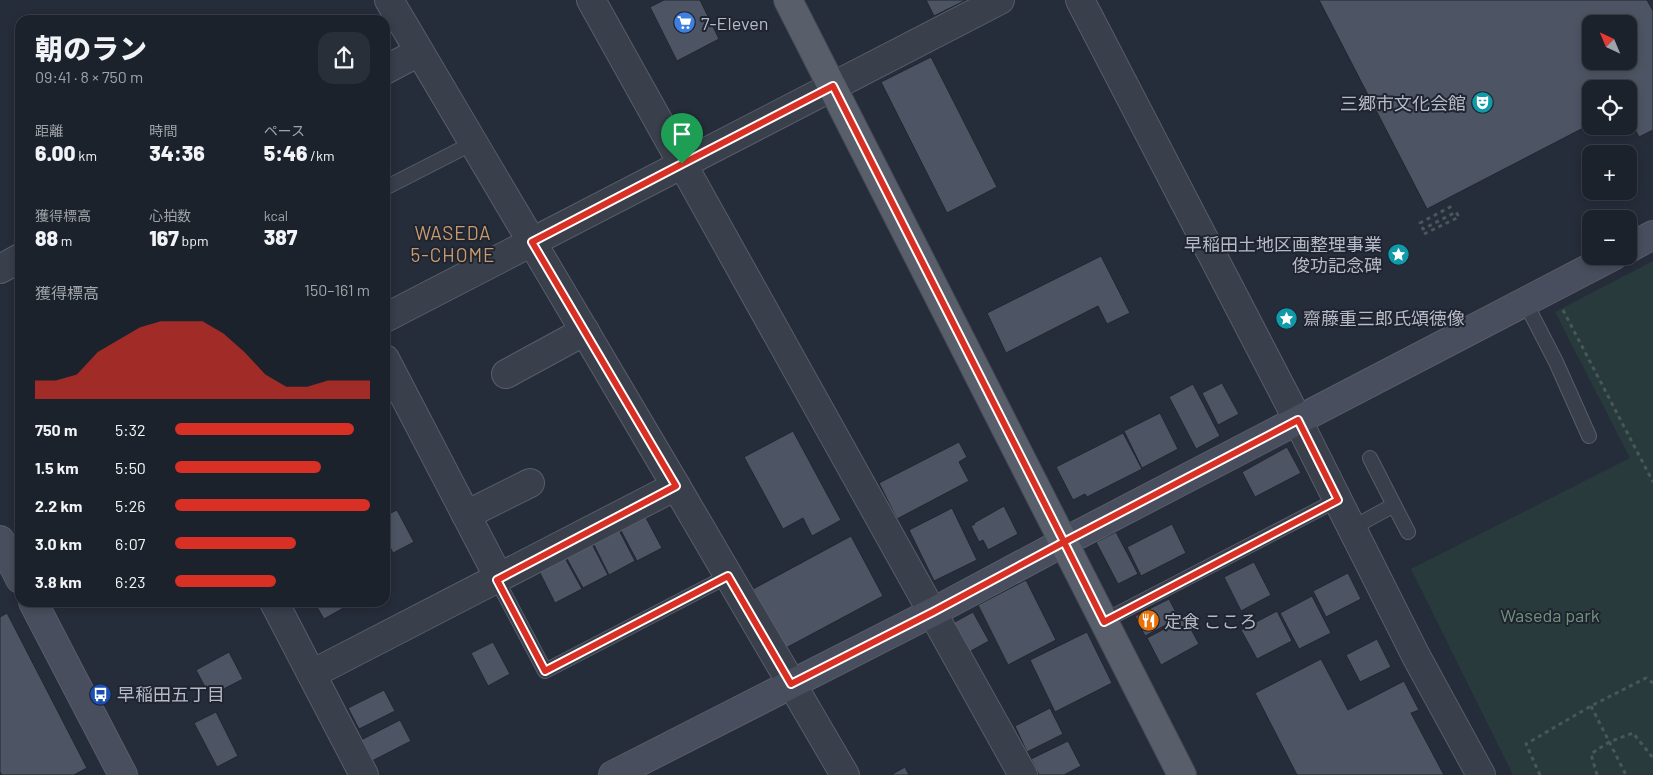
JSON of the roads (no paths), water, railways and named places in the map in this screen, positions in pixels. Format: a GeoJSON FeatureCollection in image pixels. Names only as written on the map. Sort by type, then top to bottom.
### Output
{"type":"FeatureCollection","features":[{"type":"Feature","properties":{"kind":"main road"},"geometry":{"type":"LineString","coordinates":[[788,0],[1182,775]]}},
{"type":"Feature","properties":{"kind":"street"},"geometry":{"type":"LineString","coordinates":[[388,0],[585,331],[845,775]]}},
{"type":"Feature","properties":{"kind":"street"},"geometry":{"type":"LineString","coordinates":[[591,0],[1023,775]]}},
{"type":"Feature","properties":{"kind":"street"},"geometry":{"type":"LineString","coordinates":[[390,315],[1000,0]]}},
{"type":"Feature","properties":{"kind":"street"},"geometry":{"type":"LineString","coordinates":[[1080,0],[1298,420],[1416,656],[1481,775]]}},
{"type":"Feature","properties":{"kind":"street"},"geometry":{"type":"LineString","coordinates":[[390,67],[419,52]]}},
{"type":"Feature","properties":{"kind":"street"},"geometry":{"type":"LineString","coordinates":[[1637,244],[1653,235]]}},
{"type":"Feature","properties":{"kind":"street"},"geometry":{"type":"LineString","coordinates":[[0,269],[15,261]]}},
{"type":"Feature","properties":{"kind":"street"},"geometry":{"type":"LineString","coordinates":[[613,775],[933,612],[1595,265]]}},
{"type":"Feature","properties":{"kind":"street"},"geometry":{"type":"LineString","coordinates":[[506,374],[585,331]]}},
{"type":"Feature","properties":{"kind":"street"},"geometry":{"type":"LineString","coordinates":[[390,369],[498,579]]}},
{"type":"Feature","properties":{"kind":"street"},"geometry":{"type":"LineString","coordinates":[[466,515],[530,483]]}},
{"type":"Feature","properties":{"kind":"street"},"geometry":{"type":"LineString","coordinates":[[312,674],[676,486]]}},
{"type":"Feature","properties":{"kind":"street"},"geometry":{"type":"LineString","coordinates":[[1,546],[15,570]]}},
{"type":"Feature","properties":{"kind":"street"},"geometry":{"type":"LineString","coordinates":[[36,607],[123,775]]}},
{"type":"Feature","properties":{"kind":"street"},"geometry":{"type":"LineString","coordinates":[[277,607],[364,775]]}},
{"type":"Feature","properties":{"kind":"lane"},"geometry":{"type":"LineString","coordinates":[[390,185],[473,143]]}},
{"type":"Feature","properties":{"kind":"lane"},"geometry":{"type":"LineString","coordinates":[[1525,302],[1556,362],[1589,436]]}},
{"type":"Feature","properties":{"kind":"lane"},"geometry":{"type":"LineString","coordinates":[[1370,458],[1408,532]]}},
{"type":"Feature","properties":{"kind":"lane"},"geometry":{"type":"LineString","coordinates":[[1104,622],[1338,500]]}},
{"type":"Feature","properties":{"kind":"lane"},"geometry":{"type":"LineString","coordinates":[[1352,528],[1394,505]]}},
{"type":"Feature","properties":{"kind":"lane"},"geometry":{"type":"LineString","coordinates":[[498,579],[545,671],[728,576]]}},
{"type":"Feature","properties":{"kind":"place","name":"7-Eleven"},"geometry":{"type":"Point","coordinates":[685,23]}},
{"type":"Feature","properties":{"kind":"place","name":"三郷市文化会館"},"geometry":{"type":"Point","coordinates":[1482,103]}},
{"type":"Feature","properties":{"kind":"place","name":"早稲田土地区画整理事業 俊功記念碑"},"geometry":{"type":"Point","coordinates":[1398,254]}},
{"type":"Feature","properties":{"kind":"place","name":"齋藤重三郎氏頌徳像"},"geometry":{"type":"Point","coordinates":[1287,318]}},
{"type":"Feature","properties":{"kind":"place","name":"定食 こころ"},"geometry":{"type":"Point","coordinates":[1148,621]}},
{"type":"Feature","properties":{"kind":"place","name":"早稲田五丁目"},"geometry":{"type":"Point","coordinates":[101,694]}},
{"type":"Feature","properties":{"kind":"district","name":"WASEDA 5-CHOME"},"geometry":{"type":"Point","coordinates":[453,243]}},
{"type":"Feature","properties":{"kind":"park label","name":"Waseda park"},"geometry":{"type":"Point","coordinates":[1550,615]}}]}
